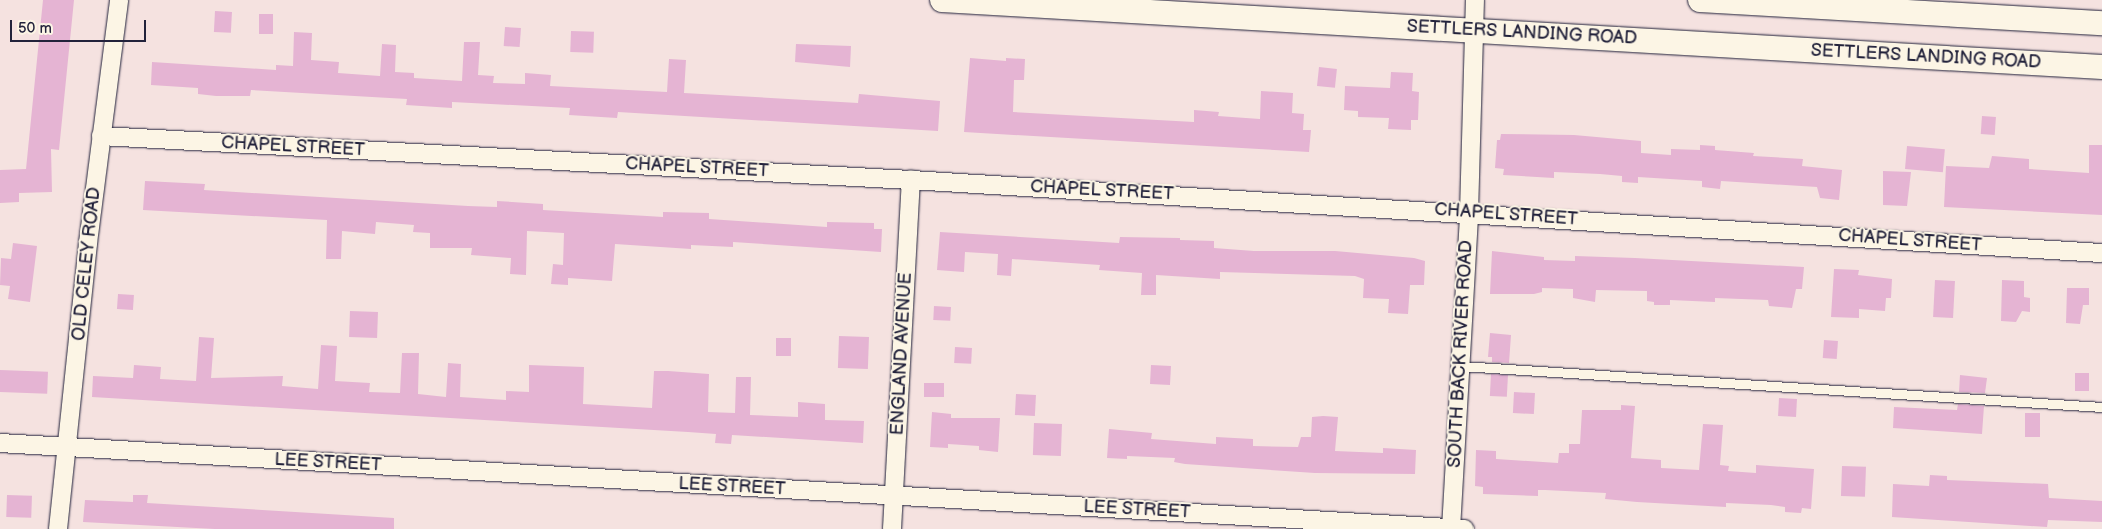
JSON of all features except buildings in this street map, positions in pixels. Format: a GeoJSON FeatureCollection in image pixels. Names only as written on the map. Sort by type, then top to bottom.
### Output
{"type":"FeatureCollection","features":[{"type":"Feature","properties":{"kind":"main road","name":"SETTLERS LANDING ROAD"},"geometry":{"type":"LineString","coordinates":[[942,0],[2102,67]]}},
{"type":"Feature","properties":{"kind":"main road"},"geometry":{"type":"LineString","coordinates":[[1700,0],[2102,23]]}},
{"type":"Feature","properties":{"kind":"street","name":"OLD CELEY ROAD"},"geometry":{"type":"LineString","coordinates":[[58,529],[101,136],[119,0]]}},
{"type":"Feature","properties":{"kind":"street","name":"SOUTH BACK RIVER ROAD"},"geometry":{"type":"LineString","coordinates":[[1456,529],[1460,366],[1469,213],[1475,0]]}},
{"type":"Feature","properties":{"kind":"street","name":"CHAPEL STREET"},"geometry":{"type":"LineString","coordinates":[[101,136],[912,180],[2102,253]]}},
{"type":"Feature","properties":{"kind":"street","name":"ENGLAND AVENUE"},"geometry":{"type":"LineString","coordinates":[[892,529],[912,180]]}},
{"type":"Feature","properties":{"kind":"street","name":"LEE STREET"},"geometry":{"type":"LineString","coordinates":[[0,443],[1456,529]]}},
{"type":"Feature","properties":{"kind":"lane"},"geometry":{"type":"LineString","coordinates":[[1460,366],[2102,407]]}}]}
